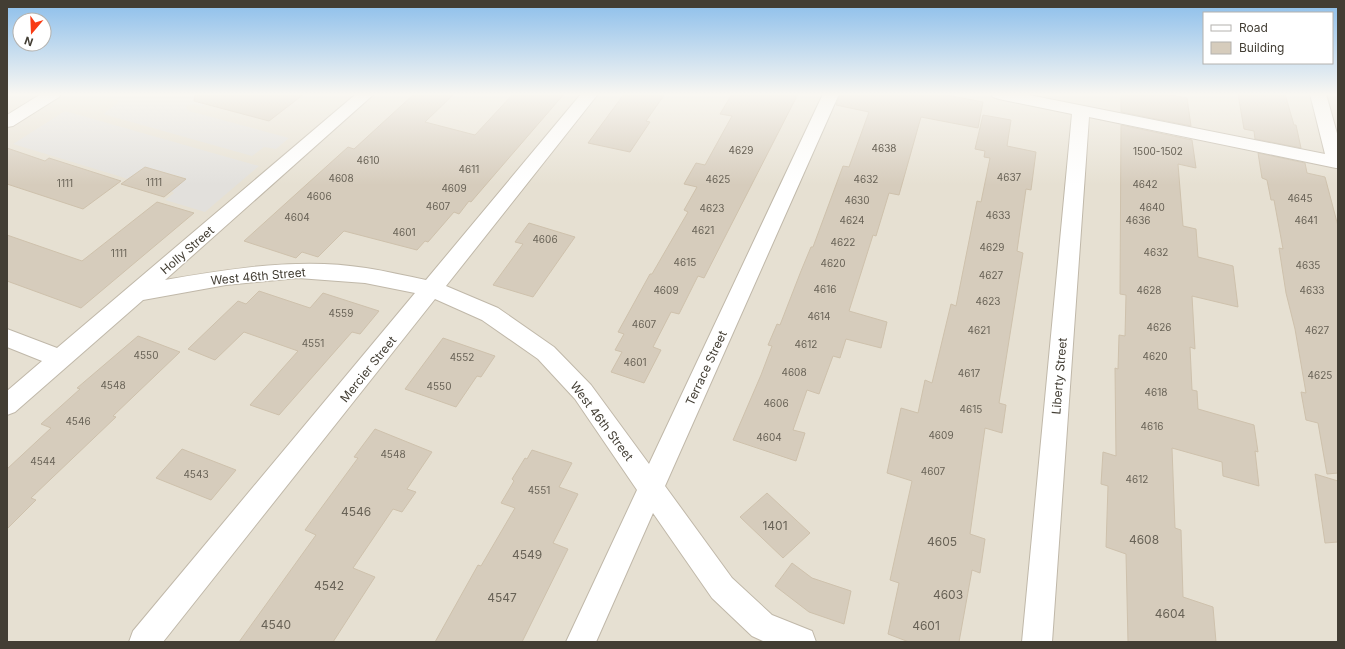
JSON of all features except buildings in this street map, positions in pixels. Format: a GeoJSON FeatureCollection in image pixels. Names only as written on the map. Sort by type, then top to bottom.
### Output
{"type":"FeatureCollection","features":[{"type":"Feature","properties":{"kind":"street","name":"Holly Street"},"geometry":{"type":"LineString","coordinates":[[7,405],[331,124]]}},
{"type":"Feature","properties":{"kind":"street","name":"Mercier Street"},"geometry":{"type":"LineString","coordinates":[[144,642],[566,124]]}},
{"type":"Feature","properties":{"kind":"street","name":"Terrace Street"},"geometry":{"type":"LineString","coordinates":[[581,642],[817,124]]}},
{"type":"Feature","properties":{"kind":"street","name":"Liberty Street"},"geometry":{"type":"LineString","coordinates":[[1037,642],[1071,124]]}},
{"type":"Feature","properties":{"kind":"street"},"geometry":{"type":"LineString","coordinates":[[1165,124],[1337,162],[1326,124]]}},
{"type":"Feature","properties":{"kind":"street","name":"West 46th Street"},"geometry":{"type":"LineString","coordinates":[[136,293],[226,277],[298,271],[365,274],[432,290],[490,314],[546,353],[583,392],[722,588],[762,626],[801,642]]}},
{"type":"Feature","properties":{"kind":"street"},"geometry":{"type":"LineString","coordinates":[[7,338],[60,359]]}},
{"type":"Feature","properties":{"kind":"shaded area"},"geometry":{"type":"Polygon","coordinates":[[[7,124],[1338,124],[1338,642],[7,642],[7,124]]]}},
{"type":"Feature","properties":{"kind":"shaded area"},"geometry":{"type":"Polygon","coordinates":[[[44,124],[112,124],[259,166],[205,212],[165,200],[174,193],[171,191],[186,178],[145,167],[128,179],[13,144],[44,124]]]}},
{"type":"Feature","properties":{"kind":"shaded area"},"geometry":{"type":"Polygon","coordinates":[[[139,124],[238,124],[289,138],[276,149],[264,147],[252,156],[139,124]]]}}]}
